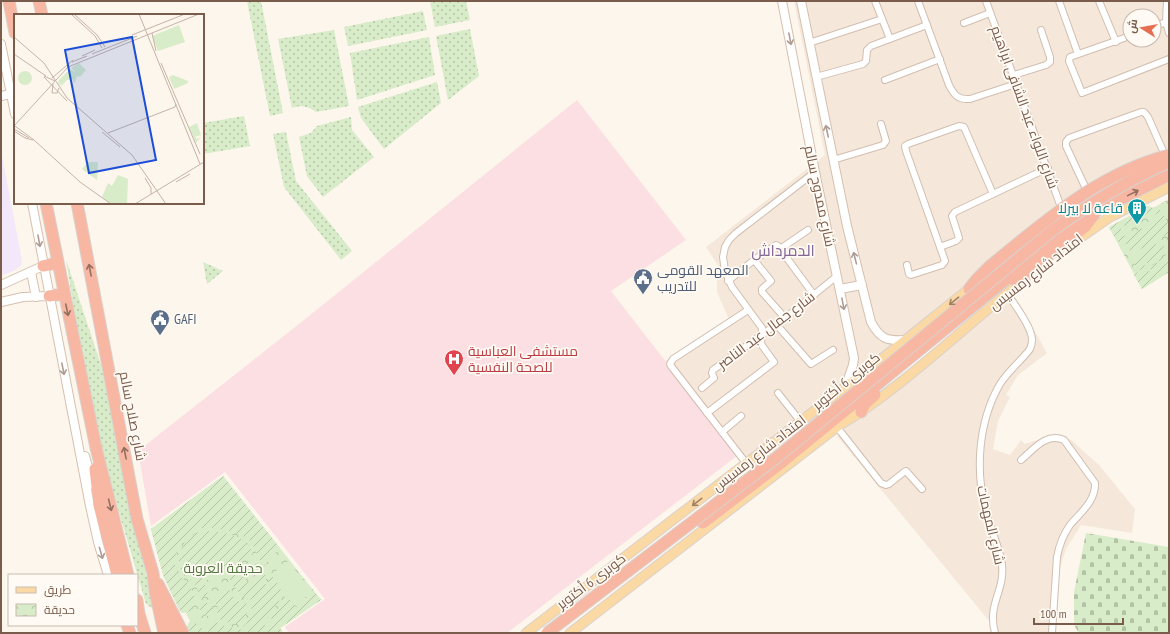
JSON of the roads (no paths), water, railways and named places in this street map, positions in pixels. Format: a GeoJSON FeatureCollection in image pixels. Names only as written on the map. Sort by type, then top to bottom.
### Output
{"type":"FeatureCollection","features":[{"type":"Feature","properties":{"kind":"highway"},"geometry":{"type":"LineString","coordinates":[[9,1],[14,28]]}},
{"type":"Feature","properties":{"kind":"highway"},"geometry":{"type":"LineString","coordinates":[[39,1],[42,14]]}},
{"type":"Feature","properties":{"kind":"highway"},"geometry":{"type":"LineString","coordinates":[[969,289],[990,266],[1054,214],[1108,179],[1130,168],[1168,155]]}},
{"type":"Feature","properties":{"kind":"highway","name":"كوبرى 6 أكتوبر"},"geometry":{"type":"LineString","coordinates":[[547,633],[776,458],[1053,230],[1168,155]]}},
{"type":"Feature","properties":{"kind":"highway","name":"كوبرى 6 أكتوبر"},"geometry":{"type":"LineString","coordinates":[[558,633],[780,464],[1075,224],[1096,211],[1169,176]]}},
{"type":"Feature","properties":{"kind":"highway"},"geometry":{"type":"LineString","coordinates":[[38,204],[52,235]]}},
{"type":"Feature","properties":{"kind":"highway"},"geometry":{"type":"LineString","coordinates":[[46,204],[57,263],[96,448],[128,574]]}},
{"type":"Feature","properties":{"kind":"highway","name":"شارع صلاح سالم"},"geometry":{"type":"LineString","coordinates":[[77,204],[137,519],[153,573],[155,591],[164,633]]}},
{"type":"Feature","properties":{"kind":"highway"},"geometry":{"type":"LineString","coordinates":[[862,412],[868,400],[894,381],[991,300],[1085,227],[1096,211]]}},
{"type":"Feature","properties":{"kind":"highway"},"geometry":{"type":"LineString","coordinates":[[44,266],[57,263]]}},
{"type":"Feature","properties":{"kind":"highway"},"geometry":{"type":"LineString","coordinates":[[49,296],[64,294]]}},
{"type":"Feature","properties":{"kind":"highway"},"geometry":{"type":"LineString","coordinates":[[96,448],[95,468],[99,505],[104,530],[117,574]]}},
{"type":"Feature","properties":{"kind":"highway"},"geometry":{"type":"LineString","coordinates":[[153,573],[183,633]]}},
{"type":"Feature","properties":{"kind":"highway"},"geometry":{"type":"LineString","coordinates":[[155,591],[173,633]]}},
{"type":"Feature","properties":{"kind":"highway"},"geometry":{"type":"LineString","coordinates":[[138,607],[145,633]]}},
{"type":"Feature","properties":{"kind":"highway"},"geometry":{"type":"LineString","coordinates":[[139,614],[151,633]]}},
{"type":"Feature","properties":{"kind":"main road","name":"شارع ممدوح سالم"},"geometry":{"type":"LineString","coordinates":[[782,1],[815,172],[854,358],[844,389]]}},
{"type":"Feature","properties":{"kind":"main road","name":"شارع ممدوح سالم"},"geometry":{"type":"LineString","coordinates":[[801,1],[847,226],[871,322],[878,333],[886,339],[892,341],[905,340]]}},
{"type":"Feature","properties":{"kind":"main road"},"geometry":{"type":"LineString","coordinates":[[1,45],[14,109]]}},
{"type":"Feature","properties":{"kind":"main road"},"geometry":{"type":"LineString","coordinates":[[1,96],[11,94]]}},
{"type":"Feature","properties":{"kind":"main road","name":"امتداد شارع رمسيس"},"geometry":{"type":"LineString","coordinates":[[529,631],[800,421],[844,389],[1064,214],[1090,197],[1168,155]]}},
{"type":"Feature","properties":{"kind":"main road","name":"امتداد شارع رمسيس"},"geometry":{"type":"LineString","coordinates":[[570,633],[837,427],[862,412],[918,368],[1007,293],[1078,239],[1104,221],[1169,187]]}},
{"type":"Feature","properties":{"kind":"main road"},"geometry":{"type":"LineString","coordinates":[[32,204],[92,518],[108,574]]}},
{"type":"Feature","properties":{"kind":"main road"},"geometry":{"type":"LineString","coordinates":[[1,285],[44,266]]}},
{"type":"Feature","properties":{"kind":"main road"},"geometry":{"type":"LineString","coordinates":[[31,272],[36,296]]}},
{"type":"Feature","properties":{"kind":"main road"},"geometry":{"type":"LineString","coordinates":[[840,289],[862,285]]}},
{"type":"Feature","properties":{"kind":"main road"},"geometry":{"type":"LineString","coordinates":[[1,302],[16,298],[49,296]]}},
{"type":"Feature","properties":{"kind":"main road"},"geometry":{"type":"LineString","coordinates":[[75,433],[82,447],[99,505]]}},
{"type":"Feature","properties":{"kind":"main road"},"geometry":{"type":"LineString","coordinates":[[647,541],[644,547],[644,553],[647,559],[658,565]]}},
{"type":"Feature","properties":{"kind":"main road"},"geometry":{"type":"LineString","coordinates":[[529,631],[542,628],[548,629],[551,633]]}},
{"type":"Feature","properties":{"kind":"street"},"geometry":{"type":"LineString","coordinates":[[875,1],[890,39]]}},
{"type":"Feature","properties":{"kind":"street"},"geometry":{"type":"LineString","coordinates":[[918,1],[953,94],[964,100],[1016,84]]}},
{"type":"Feature","properties":{"kind":"street","name":"شارع اللواء عبد الشافى ابراهيم"},"geometry":{"type":"LineString","coordinates":[[986,1],[1064,214]]}},
{"type":"Feature","properties":{"kind":"street"},"geometry":{"type":"LineString","coordinates":[[1059,1],[1078,54]]}},
{"type":"Feature","properties":{"kind":"street"},"geometry":{"type":"LineString","coordinates":[[1099,1],[1116,42]]}},
{"type":"Feature","properties":{"kind":"street"},"geometry":{"type":"LineString","coordinates":[[1167,1],[1166,22],[1169,33]]}},
{"type":"Feature","properties":{"kind":"street"},"geometry":{"type":"LineString","coordinates":[[964,23],[990,13]]}},
{"type":"Feature","properties":{"kind":"street"},"geometry":{"type":"LineString","coordinates":[[809,43],[882,19]]}},
{"type":"Feature","properties":{"kind":"street"},"geometry":{"type":"LineString","coordinates":[[1162,24],[1166,22]]}},
{"type":"Feature","properties":{"kind":"street"},"geometry":{"type":"LineString","coordinates":[[816,78],[863,64],[866,62],[866,52],[868,48],[927,25]]}},
{"type":"Feature","properties":{"kind":"street"},"geometry":{"type":"LineString","coordinates":[[1014,75],[1046,65],[1050,62],[1050,57],[1041,30]]}},
{"type":"Feature","properties":{"kind":"street"},"geometry":{"type":"LineString","coordinates":[[1122,39],[1078,54],[1069,59],[1082,93],[1169,59]]}},
{"type":"Feature","properties":{"kind":"street"},"geometry":{"type":"LineString","coordinates":[[885,80],[940,59]]}},
{"type":"Feature","properties":{"kind":"street"},"geometry":{"type":"LineString","coordinates":[[1090,197],[1066,146],[1066,142],[1069,138],[1144,112],[1148,116],[1168,155]]}},
{"type":"Feature","properties":{"kind":"street"},"geometry":{"type":"LineString","coordinates":[[833,160],[883,145],[886,141],[881,124]]}},
{"type":"Feature","properties":{"kind":"street"},"geometry":{"type":"LineString","coordinates":[[907,265],[909,274],[911,275],[942,265],[944,261],[906,151],[906,146],[908,144],[959,126],[964,127],[967,130],[993,194]]}},
{"type":"Feature","properties":{"kind":"street"},"geometry":{"type":"LineString","coordinates":[[940,247],[956,241],[959,238],[952,216],[955,212],[1048,168]]}},
{"type":"Feature","properties":{"kind":"street"},"geometry":{"type":"LineString","coordinates":[[707,413],[773,362],[761,344],[760,339],[762,328],[728,281],[723,257],[725,247],[736,233],[815,172]]}},
{"type":"Feature","properties":{"kind":"street"},"geometry":{"type":"LineString","coordinates":[[780,249],[808,230]]}},
{"type":"Feature","properties":{"kind":"street"},"geometry":{"type":"LineString","coordinates":[[728,281],[776,245],[814,294]]}},
{"type":"Feature","properties":{"kind":"street"},"geometry":{"type":"LineString","coordinates":[[754,260],[770,281],[762,289],[762,292],[785,318]]}},
{"type":"Feature","properties":{"kind":"street","name":"شارع جمال عبد الناصر"},"geometry":{"type":"LineString","coordinates":[[702,388],[714,378],[712,373],[713,370],[785,318],[837,276]]}},
{"type":"Feature","properties":{"kind":"street","name":"شارع المهمات"},"geometry":{"type":"LineString","coordinates":[[995,633],[992,610],[1002,580],[1002,564],[983,498],[980,473],[980,454],[986,419],[1000,384],[1030,349],[1032,342],[1032,335],[1029,328],[1007,293]]}},
{"type":"Feature","properties":{"kind":"street"},"geometry":{"type":"LineString","coordinates":[[746,463],[671,366],[671,361],[748,310]]}},
{"type":"Feature","properties":{"kind":"street"},"geometry":{"type":"LineString","coordinates":[[776,324],[812,364],[833,350]]}},
{"type":"Feature","properties":{"kind":"street"},"geometry":{"type":"LineString","coordinates":[[778,393],[800,421]]}},
{"type":"Feature","properties":{"kind":"street"},"geometry":{"type":"LineString","coordinates":[[722,432],[741,416]]}},
{"type":"Feature","properties":{"kind":"street"},"geometry":{"type":"LineString","coordinates":[[837,427],[883,485],[888,484],[906,471],[922,489]]}},
{"type":"Feature","properties":{"kind":"street"},"geometry":{"type":"LineString","coordinates":[[1021,460],[1045,440],[1052,437],[1060,438],[1064,440],[1095,483],[1095,488],[1091,499],[1069,526],[1059,546],[1052,633]]}},
{"type":"Feature","properties":{"kind":"place","name":"قاعة لا بيرلا"},"geometry":{"type":"Point","coordinates":[1137,225]}},
{"type":"Feature","properties":{"kind":"place","name":"المعهد القومى للتدريب"},"geometry":{"type":"Point","coordinates":[643,295]}},
{"type":"Feature","properties":{"kind":"place","name":"GAFI"},"geometry":{"type":"Point","coordinates":[160,336]}},
{"type":"Feature","properties":{"kind":"place","name":"مستشفى العباسية للصحة النفسية"},"geometry":{"type":"Point","coordinates":[454,376]}},
{"type":"Feature","properties":{"kind":"district","name":"الدمرداش"},"geometry":{"type":"Point","coordinates":[783,250]}},
{"type":"Feature","properties":{"kind":"park label","name":"حديقة العروبة"},"geometry":{"type":"Point","coordinates":[223,568]}}]}
